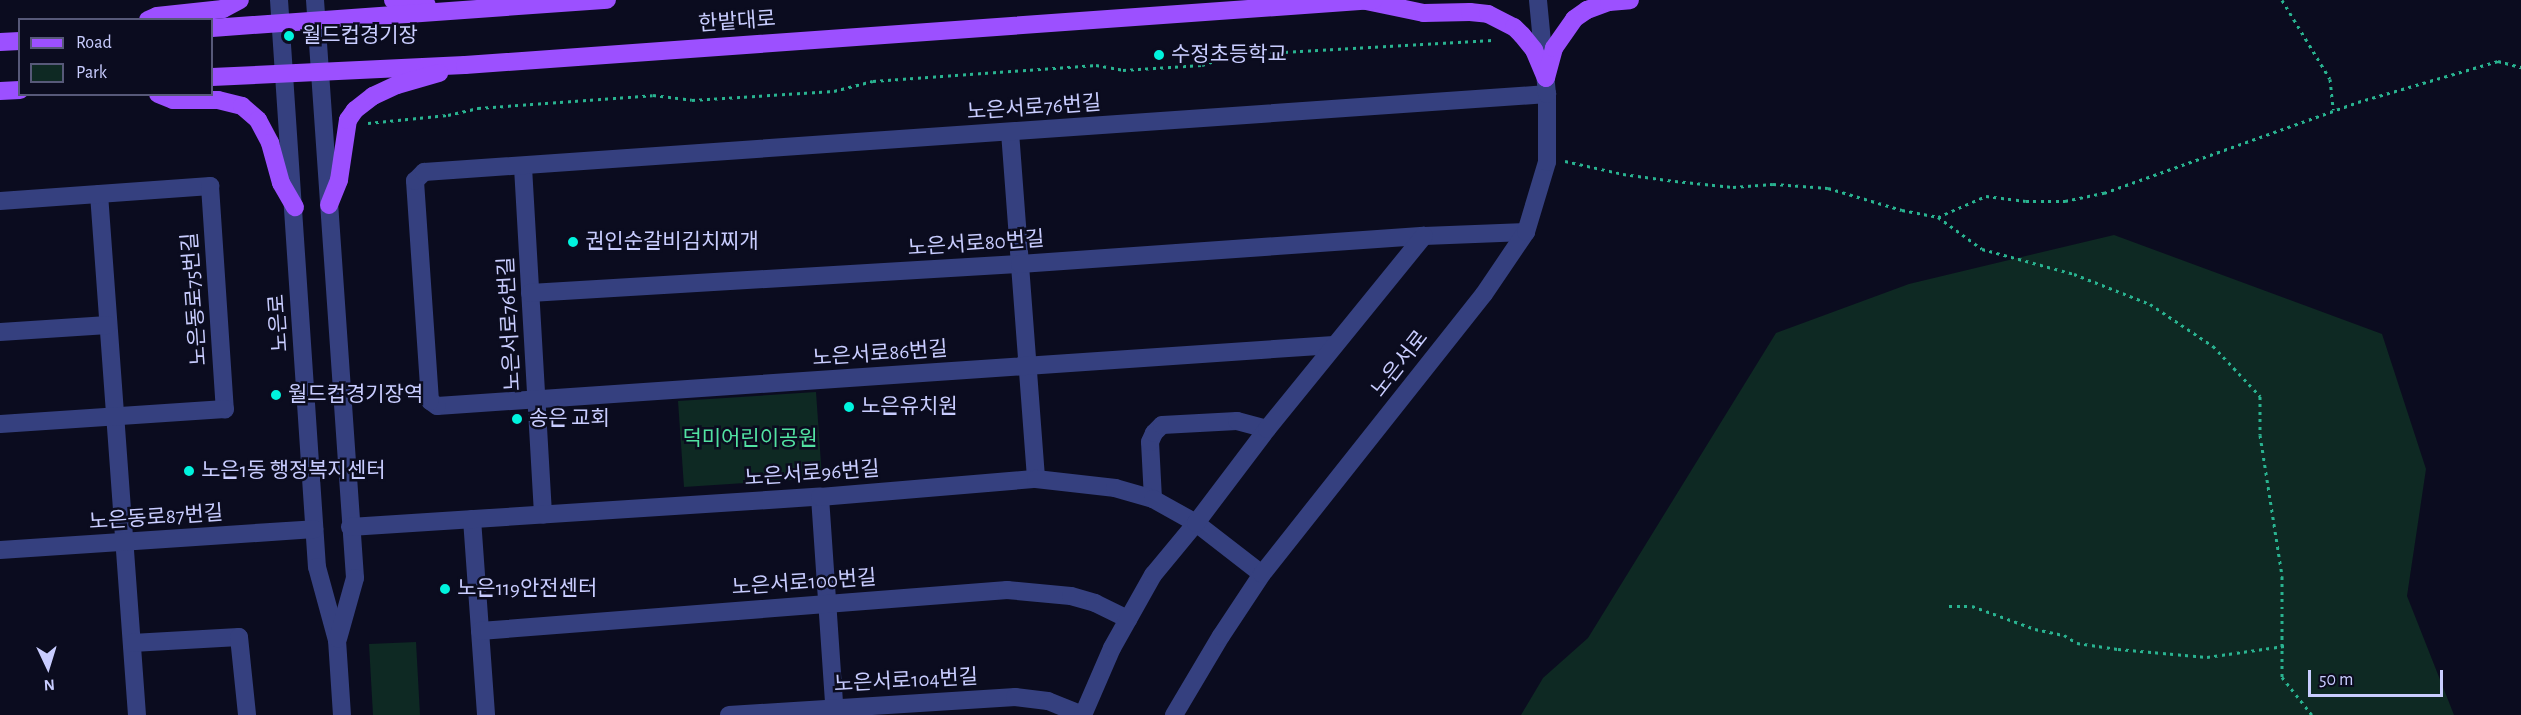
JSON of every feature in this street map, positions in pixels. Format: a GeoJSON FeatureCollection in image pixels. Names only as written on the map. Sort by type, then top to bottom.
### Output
{"type":"FeatureCollection","features":[{"type":"Feature","properties":{"kind":"main road"},"geometry":{"type":"LineString","coordinates":[[152,18],[223,9],[240,0]]}},
{"type":"Feature","properties":{"kind":"main road"},"geometry":{"type":"LineString","coordinates":[[393,0],[456,11]]}},
{"type":"Feature","properties":{"kind":"main road"},"geometry":{"type":"LineString","coordinates":[[213,28],[607,0]]}},
{"type":"Feature","properties":{"kind":"main road","name":"한밭대로"},"geometry":{"type":"LineString","coordinates":[[213,76],[465,65],[1374,0]]}},
{"type":"Feature","properties":{"kind":"main road"},"geometry":{"type":"LineString","coordinates":[[1547,86],[1554,48],[1575,19],[1587,10],[1609,2],[1630,0]]}},
{"type":"Feature","properties":{"kind":"main road"},"geometry":{"type":"LineString","coordinates":[[1366,1],[1424,14],[1488,14],[1514,27],[1522,35],[1534,50],[1547,86]]}},
{"type":"Feature","properties":{"kind":"main road"},"geometry":{"type":"LineString","coordinates":[[0,42],[18,41]]}},
{"type":"Feature","properties":{"kind":"main road"},"geometry":{"type":"LineString","coordinates":[[329,205],[339,180],[348,120],[355,110],[374,96],[397,85],[465,65]]}},
{"type":"Feature","properties":{"kind":"main road"},"geometry":{"type":"LineString","coordinates":[[0,91],[18,90]]}},
{"type":"Feature","properties":{"kind":"main road"},"geometry":{"type":"LineString","coordinates":[[163,96],[174,100],[218,100],[242,106],[258,120],[270,142],[281,183],[295,207]]}},
{"type":"Feature","properties":{"kind":"street","name":"노은로"},"geometry":{"type":"LineString","coordinates":[[279,0],[295,207],[317,567],[337,640],[342,715]]}},
{"type":"Feature","properties":{"kind":"street","name":"노은로"},"geometry":{"type":"LineString","coordinates":[[315,0],[355,578],[337,640]]}},
{"type":"Feature","properties":{"kind":"street","name":"노은서로"},"geometry":{"type":"LineString","coordinates":[[1174,715],[1221,636],[1262,574],[1484,294],[1526,232],[1547,162],[1547,86],[1538,0]]}},
{"type":"Feature","properties":{"kind":"street","name":"노은서로76번길"},"geometry":{"type":"LineString","coordinates":[[430,401],[415,181],[424,172],[1010,132],[1547,86]]}},
{"type":"Feature","properties":{"kind":"street"},"geometry":{"type":"LineString","coordinates":[[1010,132],[1036,479]]}},
{"type":"Feature","properties":{"kind":"street","name":"노은서로76번길"},"geometry":{"type":"LineString","coordinates":[[523,167],[543,514]]}},
{"type":"Feature","properties":{"kind":"street","name":"노은동로75번길"},"geometry":{"type":"LineString","coordinates":[[0,201],[210,186],[225,409],[0,424]]}},
{"type":"Feature","properties":{"kind":"street"},"geometry":{"type":"LineString","coordinates":[[99,194],[137,715]]}},
{"type":"Feature","properties":{"kind":"street","name":"노은서로80번길"},"geometry":{"type":"LineString","coordinates":[[530,293],[1020,264],[1424,236],[1526,232]]}},
{"type":"Feature","properties":{"kind":"street"},"geometry":{"type":"LineString","coordinates":[[1082,715],[1128,619],[1153,575],[1334,345],[1424,236]]}},
{"type":"Feature","properties":{"kind":"street"},"geometry":{"type":"LineString","coordinates":[[0,332],[108,325]]}},
{"type":"Feature","properties":{"kind":"street","name":"노은서로86번길"},"geometry":{"type":"LineString","coordinates":[[430,401],[437,406],[537,400],[1334,345]]}},
{"type":"Feature","properties":{"kind":"street"},"geometry":{"type":"LineString","coordinates":[[1153,499],[1150,442],[1154,433],[1162,426],[1237,421],[1267,429]]}},
{"type":"Feature","properties":{"kind":"street","name":"노은서로96번길"},"geometry":{"type":"LineString","coordinates":[[351,527],[820,497],[1036,479],[1115,488],[1153,499],[1196,523],[1262,574]]}},
{"type":"Feature","properties":{"kind":"street"},"geometry":{"type":"LineString","coordinates":[[820,497],[835,711]]}},
{"type":"Feature","properties":{"kind":"street"},"geometry":{"type":"LineString","coordinates":[[472,519],[486,715]]}},
{"type":"Feature","properties":{"kind":"street","name":"노은동로87번길"},"geometry":{"type":"LineString","coordinates":[[0,550],[314,530]]}},
{"type":"Feature","properties":{"kind":"street","name":"노은서로100번길"},"geometry":{"type":"LineString","coordinates":[[480,631],[827,603],[1031,590],[1095,603],[1128,619]]}},
{"type":"Feature","properties":{"kind":"street"},"geometry":{"type":"LineString","coordinates":[[132,643],[239,637],[247,715]]}},
{"type":"Feature","properties":{"kind":"street","name":"노은서로104번길"},"geometry":{"type":"LineString","coordinates":[[729,715],[835,711],[1015,697],[1048,701],[1082,715]]}},
{"type":"Feature","properties":{"kind":"path"},"geometry":{"type":"LineString","coordinates":[[2282,0],[2330,79],[2334,111]]}},
{"type":"Feature","properties":{"kind":"path"},"geometry":{"type":"LineString","coordinates":[[368,123],[448,115],[478,108],[653,95],[692,100],[822,92],[873,81],[1096,65],[1123,70],[1202,65],[1233,55],[1493,40]]}},
{"type":"Feature","properties":{"kind":"path"},"geometry":{"type":"LineString","coordinates":[[1938,217],[1986,196],[2026,201],[2065,201],[2104,193],[2334,111],[2498,61],[2521,67]]}},
{"type":"Feature","properties":{"kind":"path"},"geometry":{"type":"LineString","coordinates":[[1547,162],[1572,160],[1623,174],[1733,187],[1773,184],[1828,188],[1938,217],[1982,249],[2074,274],[2150,304],[2213,346],[2242,374],[2260,396],[2260,435],[2282,576],[2280,616],[2284,646],[2282,676],[2313,715]]}},
{"type":"Feature","properties":{"kind":"path"},"geometry":{"type":"LineString","coordinates":[[1948,606],[1972,606],[2035,629],[2064,635],[2077,643],[2118,649],[2207,657],[2284,646]]}},
{"type":"Feature","properties":{"kind":"green space"},"geometry":{"type":"Polygon","coordinates":[[[2114,235],[2382,334],[2426,469],[2407,596],[2454,715],[1521,715],[1543,678],[1588,638],[1776,333],[1909,284],[2114,235]]]}},
{"type":"Feature","properties":{"kind":"green space","name":"덕미어린이공원"},"geometry":{"type":"Polygon","coordinates":[[[816,392],[822,478],[684,487],[678,401],[816,392]]]}},
{"type":"Feature","properties":{"kind":"green space"},"geometry":{"type":"Polygon","coordinates":[[[416,642],[420,715],[373,715],[369,644],[416,642]]]}},
{"type":"Feature","properties":{"kind":"place","name":"월드컵경기장"},"geometry":{"type":"Point","coordinates":[289,36]}},
{"type":"Feature","properties":{"kind":"place","name":"수정초등학교"},"geometry":{"type":"Point","coordinates":[1159,55]}},
{"type":"Feature","properties":{"kind":"place","name":"권인순갈비김치찌개"},"geometry":{"type":"Point","coordinates":[573,242]}},
{"type":"Feature","properties":{"kind":"place","name":"월드컵경기장역"},"geometry":{"type":"Point","coordinates":[276,395]}},
{"type":"Feature","properties":{"kind":"place","name":"노은유치원"},"geometry":{"type":"Point","coordinates":[849,407]}},
{"type":"Feature","properties":{"kind":"place","name":"송은 교회"},"geometry":{"type":"Point","coordinates":[517,419]}},
{"type":"Feature","properties":{"kind":"place","name":"노은1동 행정복지센터"},"geometry":{"type":"Point","coordinates":[189,471]}},
{"type":"Feature","properties":{"kind":"place","name":"노은119안전센터"},"geometry":{"type":"Point","coordinates":[445,589]}}]}
